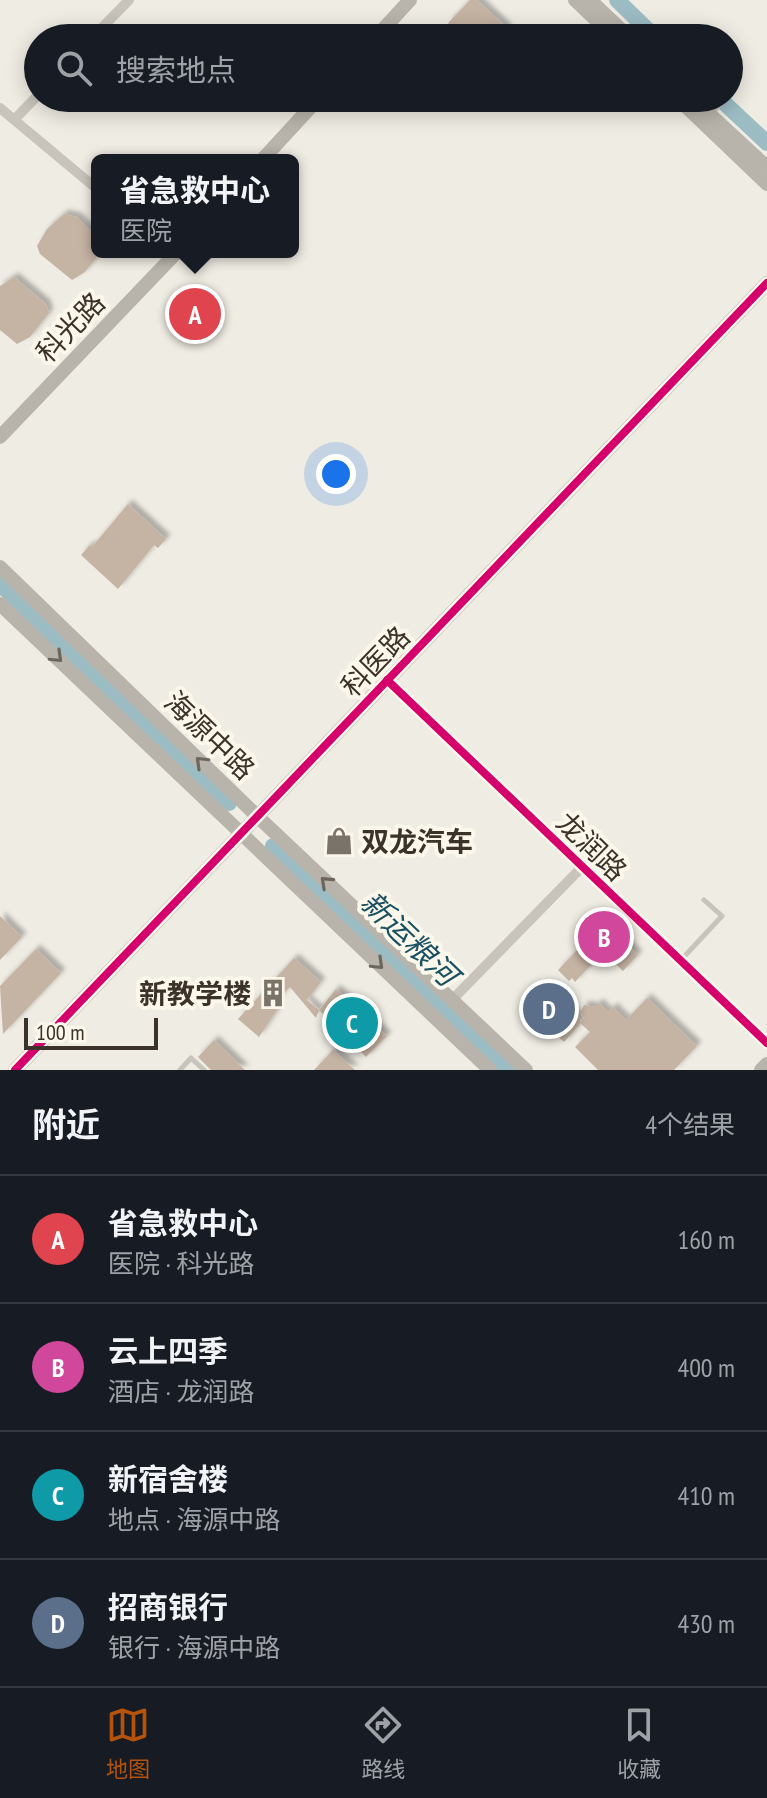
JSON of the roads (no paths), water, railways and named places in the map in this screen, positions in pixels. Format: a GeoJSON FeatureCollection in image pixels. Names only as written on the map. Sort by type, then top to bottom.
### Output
{"type":"FeatureCollection","features":[{"type":"Feature","properties":{"kind":"main road"},"geometry":{"type":"LineString","coordinates":[[388,24],[410,0]]}},
{"type":"Feature","properties":{"kind":"main road"},"geometry":{"type":"LineString","coordinates":[[575,0],[600,24]]}},
{"type":"Feature","properties":{"kind":"main road"},"geometry":{"type":"LineString","coordinates":[[590,0],[615,24]]}},
{"type":"Feature","properties":{"kind":"main road"},"geometry":{"type":"LineString","coordinates":[[268,154],[306,112]]}},
{"type":"Feature","properties":{"kind":"main road"},"geometry":{"type":"LineString","coordinates":[[704,112],[710,115],[767,184]]}},
{"type":"Feature","properties":{"kind":"main road"},"geometry":{"type":"LineString","coordinates":[[707,112],[766,165]]}},
{"type":"Feature","properties":{"kind":"main road","name":"科光路"},"geometry":{"type":"LineString","coordinates":[[0,437],[168,258]]}},
{"type":"Feature","properties":{"kind":"main road","name":"科医路"},"geometry":{"type":"LineString","coordinates":[[15,1070],[767,283]]}},
{"type":"Feature","properties":{"kind":"main road","name":"海源中路"},"geometry":{"type":"LineString","coordinates":[[0,567],[526,1070]]}},
{"type":"Feature","properties":{"kind":"main road","name":"海源中路"},"geometry":{"type":"LineString","coordinates":[[0,604],[490,1070]]}},
{"type":"Feature","properties":{"kind":"main road"},"geometry":{"type":"LineString","coordinates":[[761,1070],[767,1064]]}},
{"type":"Feature","properties":{"kind":"street"},"geometry":{"type":"LineString","coordinates":[[106,24],[129,0]]}},
{"type":"Feature","properties":{"kind":"street"},"geometry":{"type":"LineString","coordinates":[[0,108],[16,118],[91,184]]}},
{"type":"Feature","properties":{"kind":"street"},"geometry":{"type":"LineString","coordinates":[[16,118],[24,110]]}},
{"type":"Feature","properties":{"kind":"street","name":"龙润路"},"geometry":{"type":"LineString","coordinates":[[387,680],[767,1043]]}},
{"type":"Feature","properties":{"kind":"street"},"geometry":{"type":"LineString","coordinates":[[452,1000],[582,867]]}},
{"type":"Feature","properties":{"kind":"lane"},"geometry":{"type":"LineString","coordinates":[[710,115],[713,112]]}},
{"type":"Feature","properties":{"kind":"lane"},"geometry":{"type":"LineString","coordinates":[[681,961],[722,916],[704,900]]}},
{"type":"Feature","properties":{"kind":"lane"},"geometry":{"type":"LineString","coordinates":[[180,1070],[191,1058],[204,1070]]}},
{"type":"Feature","properties":{"kind":"water"},"geometry":{"type":"Polygon","coordinates":[[[635,14],[647,24],[633,24],[629,21],[635,14]]]}},
{"type":"Feature","properties":{"kind":"water"},"geometry":{"type":"Polygon","coordinates":[[[728,112],[743,112],[767,135],[767,149],[728,112]]]}},
{"type":"Feature","properties":{"kind":"waterway"},"geometry":{"type":"LineString","coordinates":[[617,0],[642,24]]}},
{"type":"Feature","properties":{"kind":"waterway"},"geometry":{"type":"LineString","coordinates":[[734,112],[767,143]]}},
{"type":"Feature","properties":{"kind":"waterway","name":"新运粮河"},"geometry":{"type":"LineString","coordinates":[[0,584],[229,803]]}},
{"type":"Feature","properties":{"kind":"waterway","name":"新运粮河"},"geometry":{"type":"LineString","coordinates":[[273,846],[508,1070]]}},
{"type":"Feature","properties":{"kind":"place","name":"省急救中心"},"geometry":{"type":"Point","coordinates":[195,314]}},
{"type":"Feature","properties":{"kind":"place","name":"双龙汽车"},"geometry":{"type":"Point","coordinates":[339,841]}},
{"type":"Feature","properties":{"kind":"place","name":"云上四季"},"geometry":{"type":"Point","coordinates":[604,937]}},
{"type":"Feature","properties":{"kind":"place","name":"新教学楼"},"geometry":{"type":"Point","coordinates":[273,993]}},
{"type":"Feature","properties":{"kind":"place","name":"招商银行"},"geometry":{"type":"Point","coordinates":[549,1009]}},
{"type":"Feature","properties":{"kind":"place","name":"新宿舍楼"},"geometry":{"type":"Point","coordinates":[352,1023]}}]}
